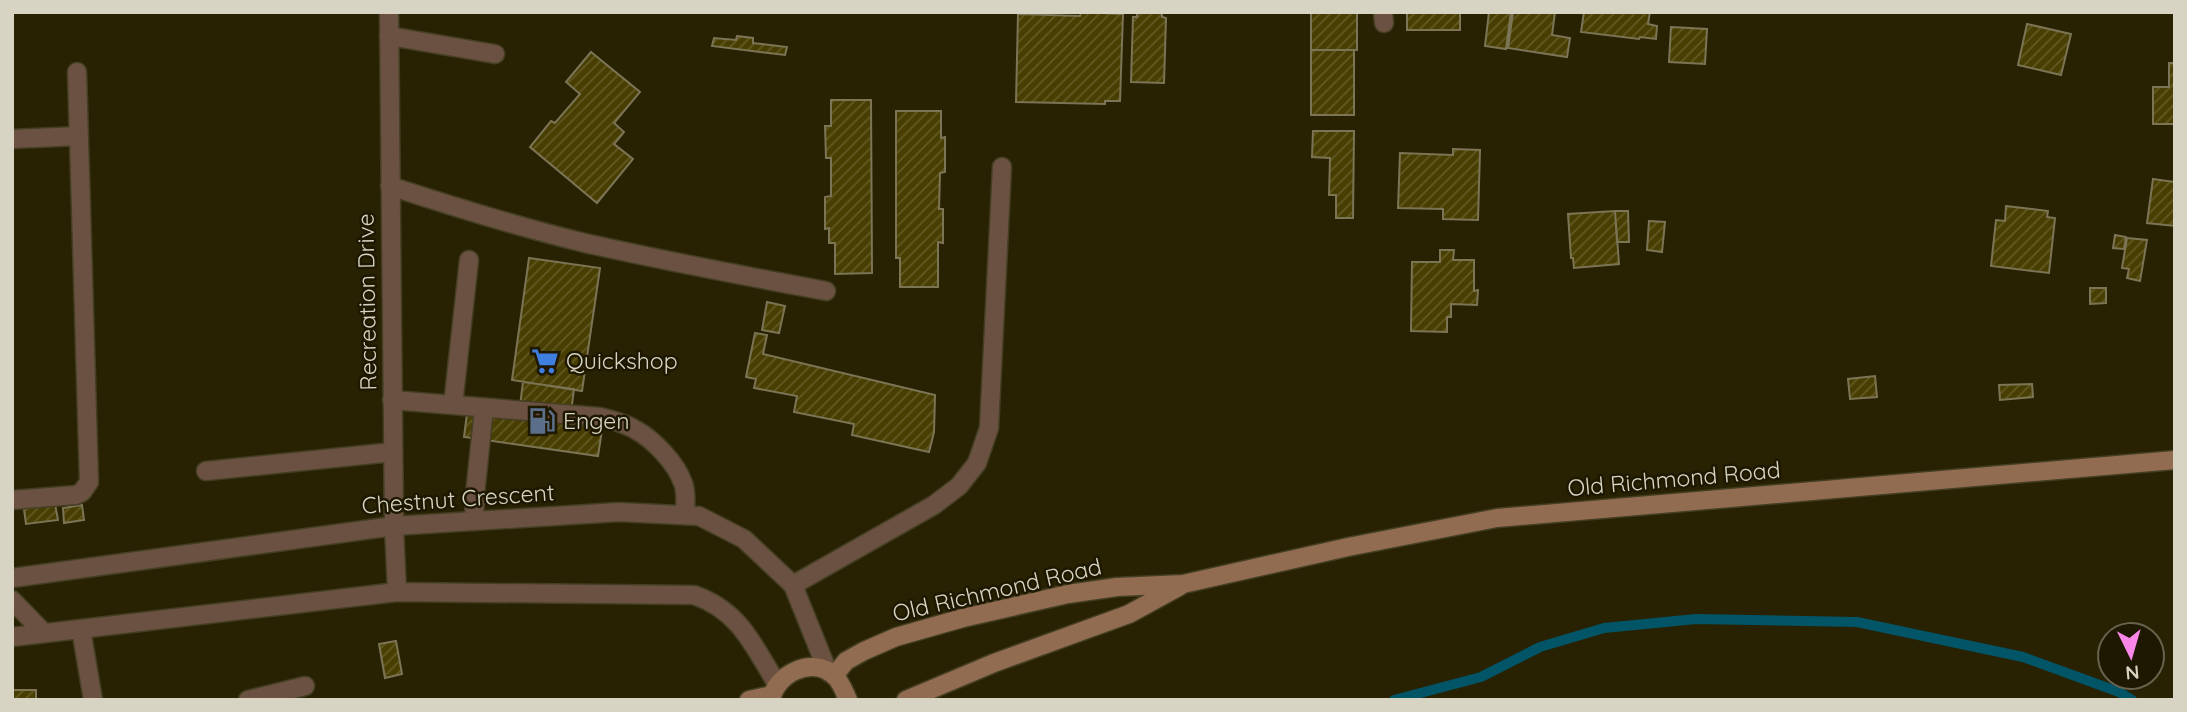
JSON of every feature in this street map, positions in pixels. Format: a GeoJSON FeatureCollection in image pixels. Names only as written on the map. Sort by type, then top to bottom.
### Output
{"type":"FeatureCollection","features":[{"type":"Feature","properties":{"kind":"street","name":"Recreation Drive"},"geometry":{"type":"LineString","coordinates":[[389,12],[392,400],[397,592]]}},
{"type":"Feature","properties":{"kind":"street"},"geometry":{"type":"LineString","coordinates":[[389,36],[495,54]]}},
{"type":"Feature","properties":{"kind":"street"},"geometry":{"type":"LineString","coordinates":[[12,500],[76,495],[82,492],[89,482],[77,72]]}},
{"type":"Feature","properties":{"kind":"street"},"geometry":{"type":"LineString","coordinates":[[12,139],[79,136]]}},
{"type":"Feature","properties":{"kind":"street"},"geometry":{"type":"LineString","coordinates":[[793,585],[934,505],[958,486],[977,463],[989,428],[1002,167]]}},
{"type":"Feature","properties":{"kind":"street"},"geometry":{"type":"LineString","coordinates":[[390,187],[582,242],[696,268],[826,291]]}},
{"type":"Feature","properties":{"kind":"street"},"geometry":{"type":"LineString","coordinates":[[453,405],[469,260]]}},
{"type":"Feature","properties":{"kind":"street"},"geometry":{"type":"LineString","coordinates":[[392,400],[600,417],[634,429],[645,436],[678,472],[684,484],[684,515]]}},
{"type":"Feature","properties":{"kind":"street"},"geometry":{"type":"LineString","coordinates":[[474,521],[484,408]]}},
{"type":"Feature","properties":{"kind":"street"},"geometry":{"type":"LineString","coordinates":[[206,471],[393,453]]}},
{"type":"Feature","properties":{"kind":"street","name":"Old Richmond Road"},"geometry":{"type":"LineString","coordinates":[[831,674],[846,661],[896,637],[963,618],[1068,594],[1117,587],[1183,584],[1497,518],[2175,460]]}},
{"type":"Feature","properties":{"kind":"street","name":"Chestnut Crescent"},"geometry":{"type":"LineString","coordinates":[[12,578],[394,526],[619,512],[699,516],[744,539],[793,585],[831,674]]}},
{"type":"Feature","properties":{"kind":"street","name":"Old Richmond Road"},"geometry":{"type":"LineString","coordinates":[[906,700],[994,663],[1129,614],[1183,584]]}},
{"type":"Feature","properties":{"kind":"street"},"geometry":{"type":"LineString","coordinates":[[12,637],[397,592],[694,595],[727,610],[745,633],[774,693]]}},
{"type":"Feature","properties":{"kind":"street"},"geometry":{"type":"LineString","coordinates":[[12,600],[44,633]]}},
{"type":"Feature","properties":{"kind":"street"},"geometry":{"type":"LineString","coordinates":[[81,629],[93,700]]}},
{"type":"Feature","properties":{"kind":"street"},"geometry":{"type":"LineString","coordinates":[[749,700],[774,693],[791,672],[809,667],[831,674],[843,687],[848,700]]}},
{"type":"Feature","properties":{"kind":"street"},"geometry":{"type":"LineString","coordinates":[[248,700],[305,686]]}},
{"type":"Feature","properties":{"kind":"building"},"geometry":{"type":"Polygon","coordinates":[[[1081,12],[1123,14],[1120,101],[1105,101],[1105,104],[1016,102],[1018,14],[1080,16],[1081,12]]]}},
{"type":"Feature","properties":{"kind":"building"},"geometry":{"type":"Polygon","coordinates":[[[1137,12],[1162,12],[1162,17],[1166,18],[1164,83],[1131,82],[1133,17],[1137,17],[1137,12]]]}},
{"type":"Feature","properties":{"kind":"building"},"geometry":{"type":"Polygon","coordinates":[[[1311,12],[1357,12],[1357,50],[1311,50],[1311,12]]]}},
{"type":"Feature","properties":{"kind":"building"},"geometry":{"type":"Polygon","coordinates":[[[1407,12],[1460,12],[1460,30],[1407,30],[1407,12]]]}},
{"type":"Feature","properties":{"kind":"building"},"geometry":{"type":"Polygon","coordinates":[[[1489,12],[1511,12],[1506,49],[1485,46],[1489,12]]]}},
{"type":"Feature","properties":{"kind":"building"},"geometry":{"type":"Polygon","coordinates":[[[1513,12],[1555,12],[1552,35],[1570,38],[1567,57],[1508,48],[1513,12]]]}},
{"type":"Feature","properties":{"kind":"building"},"geometry":{"type":"Polygon","coordinates":[[[1584,12],[1650,12],[1648,24],[1657,26],[1656,39],[1581,32],[1584,12]]]}},
{"type":"Feature","properties":{"kind":"building"},"geometry":{"type":"Polygon","coordinates":[[[2027,24],[2071,34],[2061,75],[2018,65],[2027,24]]]}},
{"type":"Feature","properties":{"kind":"building"},"geometry":{"type":"Polygon","coordinates":[[[1671,27],[1707,29],[1705,64],[1669,62],[1671,27]]]}},
{"type":"Feature","properties":{"kind":"building"},"geometry":{"type":"Polygon","coordinates":[[[737,36],[753,38],[753,43],[787,47],[785,55],[712,46],[714,38],[736,40],[737,36]]]}},
{"type":"Feature","properties":{"kind":"building"},"geometry":{"type":"Polygon","coordinates":[[[1311,50],[1354,50],[1354,115],[1311,115],[1311,50]]]}},
{"type":"Feature","properties":{"kind":"building"},"geometry":{"type":"Polygon","coordinates":[[[591,52],[640,92],[614,123],[624,132],[614,144],[633,159],[597,203],[530,147],[551,121],[555,123],[580,94],[566,82],[591,52]]]}},
{"type":"Feature","properties":{"kind":"building"},"geometry":{"type":"Polygon","coordinates":[[[2169,63],[2175,63],[2175,124],[2153,124],[2153,87],[2169,87],[2169,63]]]}},
{"type":"Feature","properties":{"kind":"building"},"geometry":{"type":"Polygon","coordinates":[[[831,100],[871,100],[872,273],[835,274],[835,243],[829,243],[829,228],[825,229],[825,197],[831,196],[831,158],[826,158],[825,126],[831,126],[831,100]]]}},
{"type":"Feature","properties":{"kind":"building"},"geometry":{"type":"Polygon","coordinates":[[[896,111],[941,111],[941,138],[945,137],[945,172],[940,173],[939,209],[943,209],[943,243],[938,242],[938,287],[900,287],[900,258],[896,258],[896,111]]]}},
{"type":"Feature","properties":{"kind":"building"},"geometry":{"type":"Polygon","coordinates":[[[1313,131],[1354,131],[1353,218],[1336,218],[1336,195],[1329,195],[1330,158],[1312,157],[1313,131]]]}},
{"type":"Feature","properties":{"kind":"building"},"geometry":{"type":"Polygon","coordinates":[[[1453,149],[1480,150],[1478,220],[1443,219],[1443,209],[1398,208],[1400,153],[1453,155],[1453,149]]]}},
{"type":"Feature","properties":{"kind":"building"},"geometry":{"type":"Polygon","coordinates":[[[2153,179],[2175,182],[2175,226],[2147,223],[2153,179]]]}},
{"type":"Feature","properties":{"kind":"building"},"geometry":{"type":"Polygon","coordinates":[[[2006,206],[2048,211],[2047,217],[2055,218],[2049,273],[1991,266],[1996,220],[2005,221],[2006,206]]]}},
{"type":"Feature","properties":{"kind":"building"},"geometry":{"type":"Polygon","coordinates":[[[1615,211],[1619,264],[1574,268],[1568,214],[1615,211]]]}},
{"type":"Feature","properties":{"kind":"building"},"geometry":{"type":"Polygon","coordinates":[[[1615,211],[1628,211],[1629,242],[1617,242],[1615,211]]]}},
{"type":"Feature","properties":{"kind":"building"},"geometry":{"type":"Polygon","coordinates":[[[1649,221],[1665,222],[1662,252],[1647,250],[1649,221]]]}},
{"type":"Feature","properties":{"kind":"building"},"geometry":{"type":"Polygon","coordinates":[[[2115,235],[2126,237],[2124,249],[2113,248],[2115,235]]]}},
{"type":"Feature","properties":{"kind":"building"},"geometry":{"type":"Polygon","coordinates":[[[2127,238],[2147,240],[2140,281],[2127,278],[2129,269],[2122,268],[2127,238]]]}},
{"type":"Feature","properties":{"kind":"building"},"geometry":{"type":"Polygon","coordinates":[[[1440,250],[1454,250],[1453,260],[1474,260],[1477,305],[1451,304],[1451,317],[1447,317],[1447,332],[1411,331],[1412,262],[1440,262],[1440,250]]]}},
{"type":"Feature","properties":{"kind":"building"},"geometry":{"type":"Polygon","coordinates":[[[529,258],[600,268],[582,391],[512,380],[529,258]]]}},
{"type":"Feature","properties":{"kind":"building"},"geometry":{"type":"Polygon","coordinates":[[[2090,288],[2106,288],[2106,303],[2090,304],[2090,288]]]}},
{"type":"Feature","properties":{"kind":"building"},"geometry":{"type":"Polygon","coordinates":[[[767,302],[785,306],[779,333],[762,330],[767,302]]]}},
{"type":"Feature","properties":{"kind":"building"},"geometry":{"type":"Polygon","coordinates":[[[755,333],[767,335],[763,354],[935,395],[934,432],[929,452],[852,435],[854,424],[794,412],[797,396],[754,388],[756,379],[746,377],[755,333]]]}},
{"type":"Feature","properties":{"kind":"building"},"geometry":{"type":"Polygon","coordinates":[[[1875,376],[1877,397],[1850,399],[1848,379],[1875,376]]]}},
{"type":"Feature","properties":{"kind":"building"},"geometry":{"type":"Polygon","coordinates":[[[523,382],[574,389],[571,412],[604,417],[598,456],[464,437],[469,398],[520,406],[523,382]]]}},
{"type":"Feature","properties":{"kind":"building"},"geometry":{"type":"Polygon","coordinates":[[[2032,384],[2033,397],[2000,400],[1999,385],[2032,384]]]}},
{"type":"Feature","properties":{"kind":"building"},"geometry":{"type":"Polygon","coordinates":[[[55,504],[58,520],[26,524],[24,509],[55,504]]]}},
{"type":"Feature","properties":{"kind":"building"},"geometry":{"type":"Polygon","coordinates":[[[82,505],[84,520],[64,523],[63,508],[82,505]]]}},
{"type":"Feature","properties":{"kind":"building"},"geometry":{"type":"Polygon","coordinates":[[[396,641],[402,674],[385,678],[379,644],[396,641]]]}},
{"type":"Feature","properties":{"kind":"building"},"geometry":{"type":"Polygon","coordinates":[[[12,690],[36,690],[36,700],[12,700],[12,690]]]}},
{"type":"Feature","properties":{"kind":"waterway"},"geometry":{"type":"LineString","coordinates":[[1394,700],[1481,677],[1540,647],[1604,628],[1696,619],[1857,622],[2023,657],[2119,692],[2132,700]]}},
{"type":"Feature","properties":{"kind":"place","name":"Quickshop"},"geometry":{"type":"Point","coordinates":[545,361]}},
{"type":"Feature","properties":{"kind":"place","name":"Engen"},"geometry":{"type":"Point","coordinates":[542,421]}}]}
